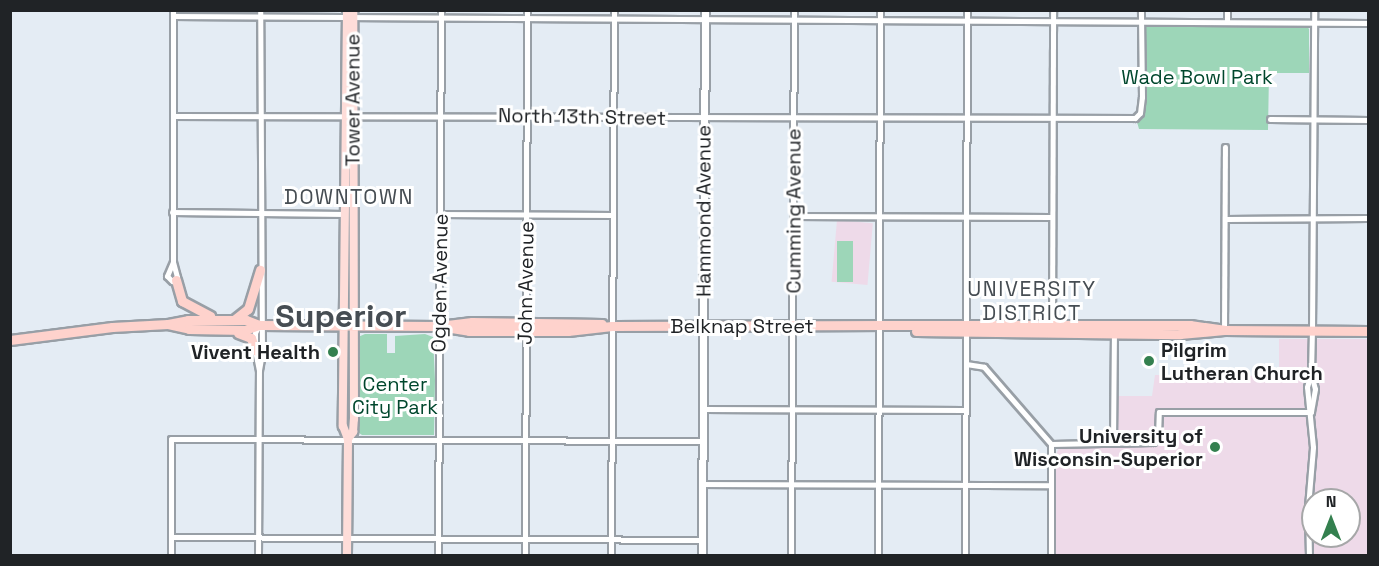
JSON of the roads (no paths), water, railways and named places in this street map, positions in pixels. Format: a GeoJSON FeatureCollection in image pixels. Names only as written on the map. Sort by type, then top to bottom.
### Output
{"type":"FeatureCollection","features":[{"type":"Feature","properties":{"kind":"highway"},"geometry":{"type":"LineString","coordinates":[[234,319],[248,309],[260,270]]}},
{"type":"Feature","properties":{"kind":"highway"},"geometry":{"type":"LineString","coordinates":[[176,280],[179,296],[185,304],[218,319]]}},
{"type":"Feature","properties":{"kind":"highway"},"geometry":{"type":"LineString","coordinates":[[10,340],[179,321],[234,319],[252,321],[260,325]]}},
{"type":"Feature","properties":{"kind":"highway"},"geometry":{"type":"LineString","coordinates":[[168,324],[244,334],[252,340],[255,350]]}},
{"type":"Feature","properties":{"kind":"highway","name":"Belknap Street"},"geometry":{"type":"LineString","coordinates":[[260,325],[439,326],[469,331],[525,326],[572,331],[612,326],[1114,329],[1180,334],[1224,330],[1368,331]]}},
{"type":"Feature","properties":{"kind":"highway"},"geometry":{"type":"LineString","coordinates":[[197,329],[245,330],[260,325]]}},
{"type":"Feature","properties":{"kind":"main road","name":"Tower Avenue"},"geometry":{"type":"LineString","coordinates":[[347,555],[348,439],[343,431],[352,243],[350,13]]}},
{"type":"Feature","properties":{"kind":"main road","name":"Tower Avenue"},"geometry":{"type":"LineString","coordinates":[[349,325],[345,214],[350,116]]}},
{"type":"Feature","properties":{"kind":"main road"},"geometry":{"type":"LineString","coordinates":[[345,214],[349,216],[352,243]]}},
{"type":"Feature","properties":{"kind":"street","name":"John Avenue"},"geometry":{"type":"LineString","coordinates":[[525,555],[527,10]]}},
{"type":"Feature","properties":{"kind":"street"},"geometry":{"type":"LineString","coordinates":[[611,555],[614,10]]}},
{"type":"Feature","properties":{"kind":"street","name":"Cumming Avenue"},"geometry":{"type":"LineString","coordinates":[[791,555],[794,10]]}},
{"type":"Feature","properties":{"kind":"street"},"geometry":{"type":"LineString","coordinates":[[878,555],[876,327],[880,10]]}},
{"type":"Feature","properties":{"kind":"street"},"geometry":{"type":"LineString","coordinates":[[964,555],[967,10]]}},
{"type":"Feature","properties":{"kind":"street"},"geometry":{"type":"LineString","coordinates":[[1052,329],[1053,10]]}},
{"type":"Feature","properties":{"kind":"street"},"geometry":{"type":"LineString","coordinates":[[1141,10],[1142,21]]}},
{"type":"Feature","properties":{"kind":"street"},"geometry":{"type":"LineString","coordinates":[[1227,10],[1227,22]]}},
{"type":"Feature","properties":{"kind":"street"},"geometry":{"type":"LineString","coordinates":[[1309,555],[1308,507],[1314,447],[1311,412],[1315,387],[1311,373],[1314,10]]}},
{"type":"Feature","properties":{"kind":"street"},"geometry":{"type":"LineString","coordinates":[[173,262],[167,277],[170,280],[176,280],[173,262],[172,212],[173,13],[441,14],[614,19],[705,15],[794,20],[1368,23]]}},
{"type":"Feature","properties":{"kind":"street"},"geometry":{"type":"LineString","coordinates":[[258,555],[259,370],[262,355],[260,325],[260,13]]}},
{"type":"Feature","properties":{"kind":"street","name":"Ogden Avenue"},"geometry":{"type":"LineString","coordinates":[[438,555],[441,14]]}},
{"type":"Feature","properties":{"kind":"street","name":"Hammond Avenue"},"geometry":{"type":"LineString","coordinates":[[702,555],[705,15]]}},
{"type":"Feature","properties":{"kind":"street","name":"North 13th Street"},"geometry":{"type":"LineString","coordinates":[[173,116],[967,120],[1135,118],[1140,113],[1142,98],[1142,21]]}},
{"type":"Feature","properties":{"kind":"street"},"geometry":{"type":"LineString","coordinates":[[1270,120],[1368,120]]}},
{"type":"Feature","properties":{"kind":"street"},"geometry":{"type":"LineString","coordinates":[[1224,330],[1225,147]]}},
{"type":"Feature","properties":{"kind":"street"},"geometry":{"type":"LineString","coordinates":[[172,212],[345,214]]}},
{"type":"Feature","properties":{"kind":"street"},"geometry":{"type":"LineString","coordinates":[[440,214],[613,215]]}},
{"type":"Feature","properties":{"kind":"street"},"geometry":{"type":"LineString","coordinates":[[793,216],[1052,218]]}},
{"type":"Feature","properties":{"kind":"street"},"geometry":{"type":"LineString","coordinates":[[1226,219],[1368,218]]}},
{"type":"Feature","properties":{"kind":"street"},"geometry":{"type":"LineString","coordinates":[[259,370],[255,350],[255,332],[260,325]]}},
{"type":"Feature","properties":{"kind":"street"},"geometry":{"type":"LineString","coordinates":[[1113,443],[1114,329]]}},
{"type":"Feature","properties":{"kind":"street"},"geometry":{"type":"LineString","coordinates":[[966,364],[984,367],[1051,444],[1051,555]]}},
{"type":"Feature","properties":{"kind":"street"},"geometry":{"type":"LineString","coordinates":[[703,409],[965,410]]}},
{"type":"Feature","properties":{"kind":"street"},"geometry":{"type":"LineString","coordinates":[[1051,444],[1151,442],[1158,436],[1159,412],[1311,412]]}},
{"type":"Feature","properties":{"kind":"street"},"geometry":{"type":"LineString","coordinates":[[171,555],[171,439],[703,441]]}},
{"type":"Feature","properties":{"kind":"street"},"geometry":{"type":"LineString","coordinates":[[702,484],[1051,485]]}},
{"type":"Feature","properties":{"kind":"street"},"geometry":{"type":"LineString","coordinates":[[171,537],[702,540]]}},
{"type":"Feature","properties":{"kind":"place","name":"Vivent Health"},"geometry":{"type":"Point","coordinates":[333,352]}},
{"type":"Feature","properties":{"kind":"place","name":"Pilgrim Lutheran Church"},"geometry":{"type":"Point","coordinates":[1149,361]}},
{"type":"Feature","properties":{"kind":"place","name":"University of Wisconsin-Superior"},"geometry":{"type":"Point","coordinates":[1215,447]}},
{"type":"Feature","properties":{"kind":"district","name":"DOWNTOWN"},"geometry":{"type":"Point","coordinates":[349,197]}},
{"type":"Feature","properties":{"kind":"district","name":"UNIVERSITY DISTRICT"},"geometry":{"type":"Point","coordinates":[1032,301]}},
{"type":"Feature","properties":{"kind":"district","name":"Superior"},"geometry":{"type":"Point","coordinates":[341,316]}},
{"type":"Feature","properties":{"kind":"park label","name":"Wade Bowl Park"},"geometry":{"type":"Point","coordinates":[1197,77]}},
{"type":"Feature","properties":{"kind":"park label","name":"Center City Park"},"geometry":{"type":"Point","coordinates":[395,396]}}]}
